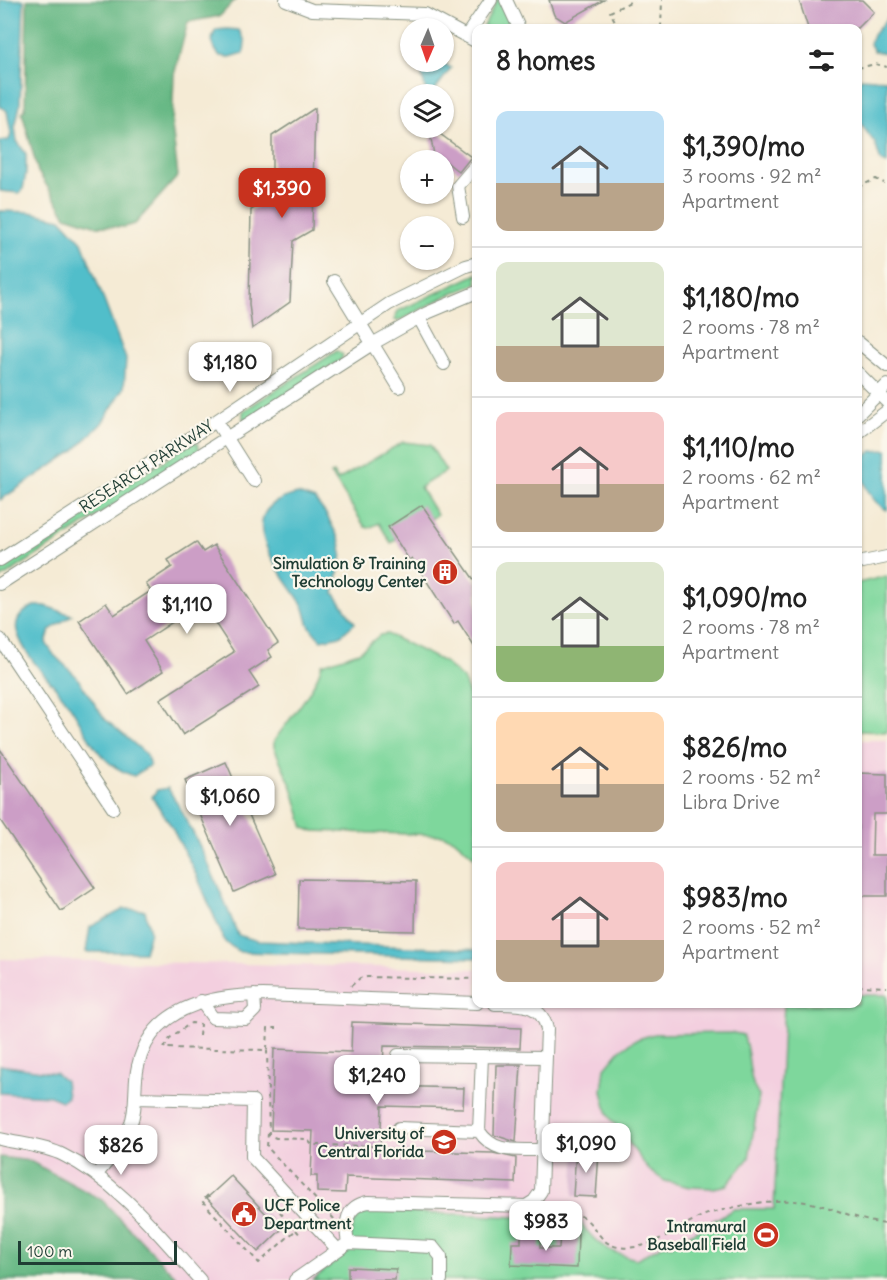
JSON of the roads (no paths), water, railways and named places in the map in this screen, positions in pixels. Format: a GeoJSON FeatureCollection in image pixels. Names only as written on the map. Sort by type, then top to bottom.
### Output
{"type":"FeatureCollection","features":[{"type":"Feature","properties":{"kind":"street"},"geometry":{"type":"LineString","coordinates":[[286,0],[312,10],[425,14],[472,38]]}},
{"type":"Feature","properties":{"kind":"street"},"geometry":{"type":"LineString","coordinates":[[479,24],[490,0]]}},
{"type":"Feature","properties":{"kind":"street"},"geometry":{"type":"LineString","coordinates":[[506,0],[517,24]]}},
{"type":"Feature","properties":{"kind":"street"},"geometry":{"type":"LineString","coordinates":[[463,217],[458,186],[472,170]]}},
{"type":"Feature","properties":{"kind":"street","name":"RESEARCH PARKWAY"},"geometry":{"type":"LineString","coordinates":[[0,560],[216,421],[389,304],[472,264]]}},
{"type":"Feature","properties":{"kind":"street"},"geometry":{"type":"LineString","coordinates":[[334,281],[399,387]]}},
{"type":"Feature","properties":{"kind":"street","name":"RESEARCH PARKWAY"},"geometry":{"type":"LineString","coordinates":[[0,584],[372,344],[419,318],[472,294]]}},
{"type":"Feature","properties":{"kind":"street"},"geometry":{"type":"LineString","coordinates":[[419,318],[444,364]]}},
{"type":"Feature","properties":{"kind":"street"},"geometry":{"type":"LineString","coordinates":[[862,345],[887,366]]}},
{"type":"Feature","properties":{"kind":"street"},"geometry":{"type":"LineString","coordinates":[[862,376],[884,393],[862,411]]}},
{"type":"Feature","properties":{"kind":"street"},"geometry":{"type":"LineString","coordinates":[[862,430],[887,411]]}},
{"type":"Feature","properties":{"kind":"street"},"geometry":{"type":"LineString","coordinates":[[216,421],[254,481]]}},
{"type":"Feature","properties":{"kind":"street"},"geometry":{"type":"LineString","coordinates":[[862,561],[887,557]]}},
{"type":"Feature","properties":{"kind":"street"},"geometry":{"type":"LineString","coordinates":[[0,639],[112,808]]}},
{"type":"Feature","properties":{"kind":"street"},"geometry":{"type":"LineString","coordinates":[[96,1175],[114,1154],[130,1126],[136,1098],[137,1068],[145,1043],[172,1017],[201,1001],[234,995],[254,995],[472,1003]]}},
{"type":"Feature","properties":{"kind":"street"},"geometry":{"type":"LineString","coordinates":[[201,1001],[213,1018],[246,1019],[255,1011],[254,995]]}},
{"type":"Feature","properties":{"kind":"street"},"geometry":{"type":"LineString","coordinates":[[343,1246],[349,1211],[356,1204],[368,1202],[526,1206],[534,1201],[541,1191],[547,1029],[545,1019],[533,1008]]}},
{"type":"Feature","properties":{"kind":"street"},"geometry":{"type":"LineString","coordinates":[[398,1055],[546,1057]]}},
{"type":"Feature","properties":{"kind":"street"},"geometry":{"type":"LineString","coordinates":[[482,1056],[478,1131],[494,1148],[544,1150]]}},
{"type":"Feature","properties":{"kind":"street"},"geometry":{"type":"LineString","coordinates":[[136,1098],[254,1101],[252,1157],[284,1191],[343,1246]]}},
{"type":"Feature","properties":{"kind":"street"},"geometry":{"type":"LineString","coordinates":[[399,1128],[478,1131]]}},
{"type":"Feature","properties":{"kind":"street"},"geometry":{"type":"LineString","coordinates":[[0,1139],[61,1154],[96,1175],[132,1205],[200,1280]]}},
{"type":"Feature","properties":{"kind":"street"},"geometry":{"type":"LineString","coordinates":[[295,1280],[343,1246],[434,1246],[441,1257],[441,1280]]}},
{"type":"Feature","properties":{"kind":"water"},"geometry":{"type":"Polygon","coordinates":[[[0,0],[24,0],[20,105],[15,127],[17,141],[26,154],[26,173],[23,189],[19,193],[0,191],[0,141],[9,140],[11,134],[7,111],[0,106],[0,0]]]}},
{"type":"Feature","properties":{"kind":"water"},"geometry":{"type":"Polygon","coordinates":[[[887,18],[887,53],[874,51],[870,44],[873,35],[887,18]]]}},
{"type":"Feature","properties":{"kind":"water"},"geometry":{"type":"Polygon","coordinates":[[[216,30],[239,30],[245,41],[244,53],[230,57],[220,56],[214,47],[213,37],[216,30]]]}},
{"type":"Feature","properties":{"kind":"water"},"geometry":{"type":"Polygon","coordinates":[[[421,72],[448,72],[439,84],[424,84],[421,72]]]}},
{"type":"Feature","properties":{"kind":"water"},"geometry":{"type":"Polygon","coordinates":[[[862,78],[887,80],[887,164],[881,162],[875,143],[862,125],[862,78]]]}},
{"type":"Feature","properties":{"kind":"water"},"geometry":{"type":"Polygon","coordinates":[[[0,211],[29,212],[61,219],[82,242],[126,359],[124,388],[102,423],[74,451],[0,500],[0,211]]]}},
{"type":"Feature","properties":{"kind":"water"},"geometry":{"type":"Polygon","coordinates":[[[887,450],[887,510],[875,501],[862,475],[862,459],[872,451],[887,450]]]}},
{"type":"Feature","properties":{"kind":"water"},"geometry":{"type":"Polygon","coordinates":[[[298,494],[315,500],[326,514],[340,541],[342,554],[334,593],[355,623],[340,636],[321,640],[313,631],[302,604],[264,542],[262,526],[265,513],[277,502],[298,494]]]}},
{"type":"Feature","properties":{"kind":"water"},"geometry":{"type":"Polygon","coordinates":[[[34,606],[45,606],[72,615],[50,630],[46,643],[54,655],[76,676],[105,719],[146,754],[150,765],[134,776],[109,763],[100,754],[73,710],[25,650],[16,626],[23,613],[34,606]]]}},
{"type":"Feature","properties":{"kind":"water"},"geometry":{"type":"Polygon","coordinates":[[[168,788],[206,860],[238,935],[258,941],[472,950],[472,958],[240,952],[225,942],[196,874],[170,824],[152,797],[157,790],[168,788]]]}},
{"type":"Feature","properties":{"kind":"water"},"geometry":{"type":"Polygon","coordinates":[[[124,909],[145,910],[150,932],[144,952],[86,952],[90,927],[124,909]]]}},
{"type":"Feature","properties":{"kind":"water"},"geometry":{"type":"Polygon","coordinates":[[[0,1065],[55,1073],[65,1081],[67,1097],[62,1101],[50,1096],[0,1093],[0,1065]]]}},
{"type":"Feature","properties":{"kind":"place","name":"Simulation & Training Technology Center"},"geometry":{"type":"Point","coordinates":[445,572]}},
{"type":"Feature","properties":{"kind":"place","name":"University of Central Florida"},"geometry":{"type":"Point","coordinates":[444,1142]}},
{"type":"Feature","properties":{"kind":"place","name":"UCF Police Department"},"geometry":{"type":"Point","coordinates":[244,1214]}},
{"type":"Feature","properties":{"kind":"place","name":"Intramural Baseball Field"},"geometry":{"type":"Point","coordinates":[766,1235]}}]}
